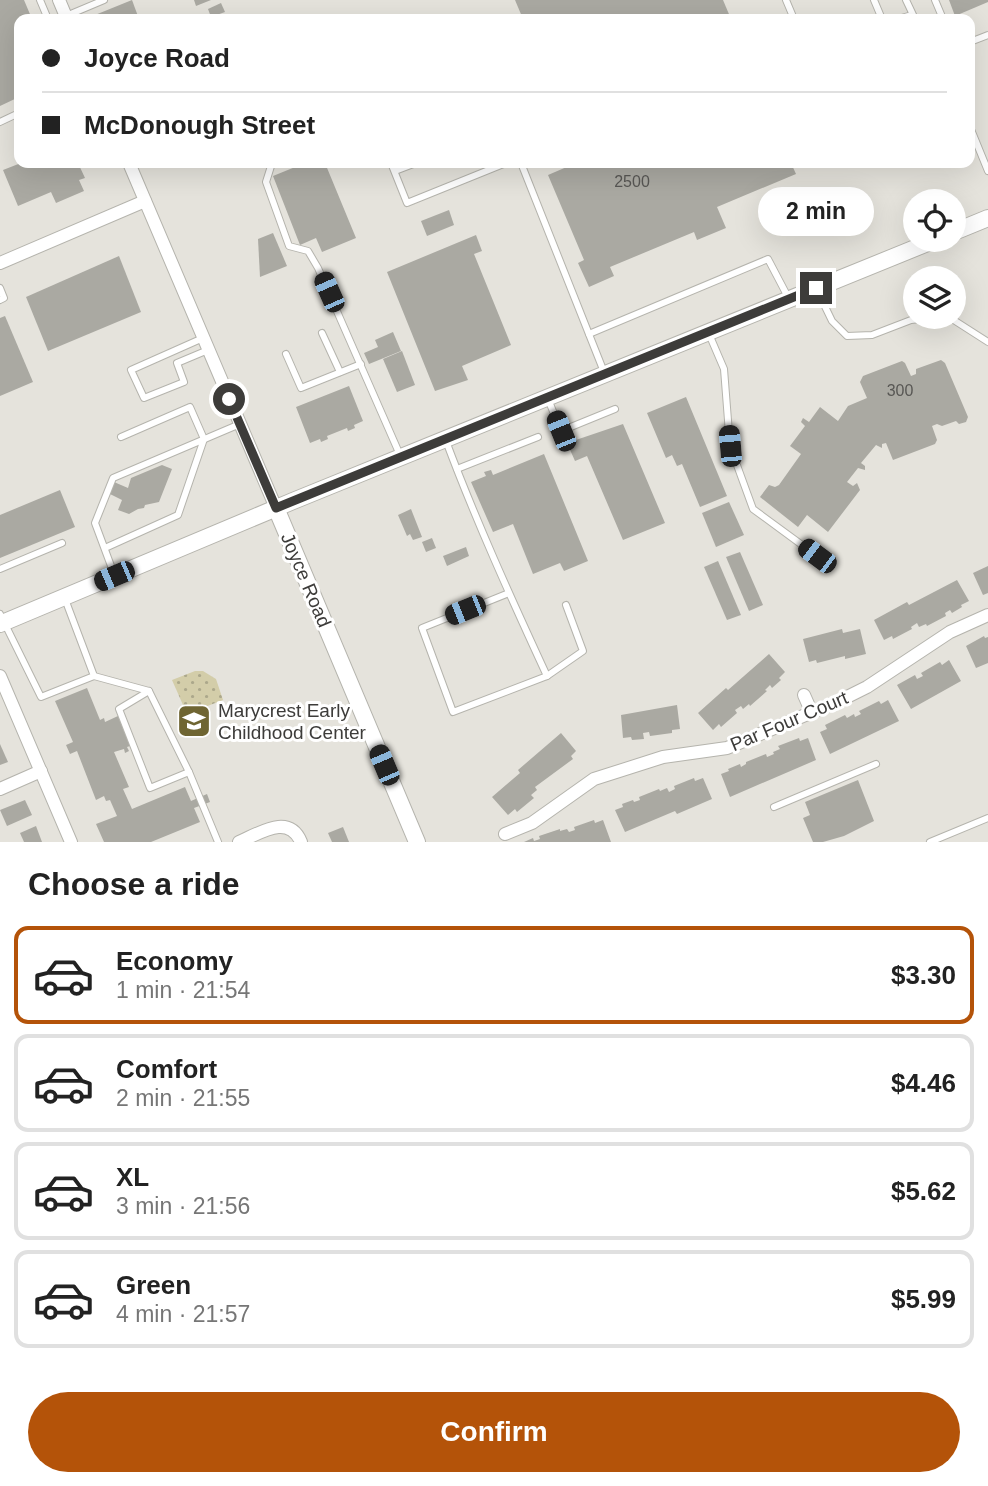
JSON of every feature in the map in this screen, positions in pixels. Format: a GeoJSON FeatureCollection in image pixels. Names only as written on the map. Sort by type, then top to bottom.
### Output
{"type":"FeatureCollection","features":[{"type":"Feature","properties":{"kind":"street","name":"Joyce Road"},"geometry":{"type":"LineString","coordinates":[[130,168],[417,842]]}},
{"type":"Feature","properties":{"kind":"street"},"geometry":{"type":"LineString","coordinates":[[0,263],[145,201]]}},
{"type":"Feature","properties":{"kind":"street"},"geometry":{"type":"LineString","coordinates":[[966,227],[988,218]]}},
{"type":"Feature","properties":{"kind":"street"},"geometry":{"type":"LineString","coordinates":[[2,620],[905,252]]}},
{"type":"Feature","properties":{"kind":"street","name":"Par Four Court"},"geometry":{"type":"LineString","coordinates":[[505,834],[532,823],[594,779],[663,757],[727,748],[812,713],[867,687],[950,632],[988,615]]}},
{"type":"Feature","properties":{"kind":"street"},"geometry":{"type":"LineString","coordinates":[[0,676],[71,842]]}},
{"type":"Feature","properties":{"kind":"street"},"geometry":{"type":"LineString","coordinates":[[804,695],[812,713]]}},
{"type":"Feature","properties":{"kind":"street"},"geometry":{"type":"LineString","coordinates":[[0,789],[41,771]]}},
{"type":"Feature","properties":{"kind":"street"},"geometry":{"type":"LineString","coordinates":[[239,842],[271,828],[286,826],[293,829],[302,842]]}},
{"type":"Feature","properties":{"kind":"lane"},"geometry":{"type":"LineString","coordinates":[[74,14],[104,0]]}},
{"type":"Feature","properties":{"kind":"lane"},"geometry":{"type":"LineString","coordinates":[[975,139],[987,167]]}},
{"type":"Feature","properties":{"kind":"lane"},"geometry":{"type":"LineString","coordinates":[[270,168],[266,182],[280,227],[289,246],[308,251],[318,268],[401,457]]}},
{"type":"Feature","properties":{"kind":"lane"},"geometry":{"type":"LineString","coordinates":[[393,168],[407,203],[485,168]]}},
{"type":"Feature","properties":{"kind":"lane"},"geometry":{"type":"LineString","coordinates":[[395,172],[404,168]]}},
{"type":"Feature","properties":{"kind":"lane"},"geometry":{"type":"LineString","coordinates":[[523,168],[605,374]]}},
{"type":"Feature","properties":{"kind":"lane"},"geometry":{"type":"LineString","coordinates":[[589,334],[768,259],[789,299]]}},
{"type":"Feature","properties":{"kind":"lane"},"geometry":{"type":"LineString","coordinates":[[0,288],[4,298],[0,300]]}},
{"type":"Feature","properties":{"kind":"lane"},"geometry":{"type":"LineString","coordinates":[[816,288],[832,321],[847,337],[872,335],[903,323]]}},
{"type":"Feature","properties":{"kind":"lane"},"geometry":{"type":"LineString","coordinates":[[966,328],[988,342]]}},
{"type":"Feature","properties":{"kind":"lane"},"geometry":{"type":"LineString","coordinates":[[708,332],[724,369],[730,446],[753,509],[817,556]]}},
{"type":"Feature","properties":{"kind":"lane"},"geometry":{"type":"LineString","coordinates":[[323,333],[341,372]]}},
{"type":"Feature","properties":{"kind":"lane"},"geometry":{"type":"LineString","coordinates":[[172,352],[184,382],[144,398],[131,370],[172,352],[206,344]]}},
{"type":"Feature","properties":{"kind":"lane"},"geometry":{"type":"LineString","coordinates":[[177,363],[206,344]]}},
{"type":"Feature","properties":{"kind":"lane"},"geometry":{"type":"LineString","coordinates":[[286,354],[301,388],[361,364]]}},
{"type":"Feature","properties":{"kind":"lane"},"geometry":{"type":"LineString","coordinates":[[548,397],[561,431],[615,409]]}},
{"type":"Feature","properties":{"kind":"lane"},"geometry":{"type":"LineString","coordinates":[[105,548],[178,515],[204,439],[190,407],[121,437]]}},
{"type":"Feature","properties":{"kind":"lane"},"geometry":{"type":"LineString","coordinates":[[114,576],[94,523],[113,478],[240,424]]}},
{"type":"Feature","properties":{"kind":"lane"},"geometry":{"type":"LineString","coordinates":[[457,470],[538,437]]}},
{"type":"Feature","properties":{"kind":"lane"},"geometry":{"type":"LineString","coordinates":[[445,439],[488,548],[547,676]]}},
{"type":"Feature","properties":{"kind":"lane"},"geometry":{"type":"LineString","coordinates":[[0,569],[62,543]]}},
{"type":"Feature","properties":{"kind":"lane"},"geometry":{"type":"LineString","coordinates":[[509,593],[422,628],[453,712],[547,676],[583,651],[566,605]]}},
{"type":"Feature","properties":{"kind":"lane"},"geometry":{"type":"LineString","coordinates":[[64,597],[94,676]]}},
{"type":"Feature","properties":{"kind":"lane"},"geometry":{"type":"LineString","coordinates":[[2,620],[41,697],[94,676],[149,691],[218,842]]}},
{"type":"Feature","properties":{"kind":"lane"},"geometry":{"type":"LineString","coordinates":[[149,691],[120,709],[150,788],[188,772]]}},
{"type":"Feature","properties":{"kind":"lane"},"geometry":{"type":"LineString","coordinates":[[774,807],[876,764]]}},
{"type":"Feature","properties":{"kind":"lane"},"geometry":{"type":"LineString","coordinates":[[930,842],[988,818]]}},
{"type":"Feature","properties":{"kind":"shaded area"},"geometry":{"type":"Polygon","coordinates":[[[195,671],[203,671],[216,679],[223,700],[187,714],[172,680],[195,671]]]}},
{"type":"Feature","properties":{"kind":"building"},"geometry":{"type":"Polygon","coordinates":[[[0,0],[24,0],[30,14],[14,14],[14,99],[0,106],[0,0]]]}},
{"type":"Feature","properties":{"kind":"building"},"geometry":{"type":"Polygon","coordinates":[[[132,0],[137,14],[97,14],[132,0]]]}},
{"type":"Feature","properties":{"kind":"building"},"geometry":{"type":"Polygon","coordinates":[[[194,0],[211,0],[196,6],[194,0]]]}},
{"type":"Feature","properties":{"kind":"building"},"geometry":{"type":"Polygon","coordinates":[[[515,0],[723,0],[729,14],[521,14],[515,0]]]}},
{"type":"Feature","properties":{"kind":"building"},"geometry":{"type":"Polygon","coordinates":[[[949,0],[988,0],[960,14],[954,14],[949,0]]]}},
{"type":"Feature","properties":{"kind":"building"},"geometry":{"type":"Polygon","coordinates":[[[221,3],[225,12],[210,14],[208,9],[221,3]]]}},
{"type":"Feature","properties":{"kind":"building"},"geometry":{"type":"Polygon","coordinates":[[[14,166],[14,168],[80,168],[85,178],[79,180],[84,191],[56,203],[51,192],[18,206],[3,170],[14,166]]]}},
{"type":"Feature","properties":{"kind":"building"},"geometry":{"type":"Polygon","coordinates":[[[293,168],[327,168],[356,238],[322,252],[316,238],[300,245],[273,176],[293,168]]]}},
{"type":"Feature","properties":{"kind":"building"},"geometry":{"type":"Polygon","coordinates":[[[564,168],[793,168],[796,174],[717,207],[726,228],[697,240],[694,232],[610,267],[614,276],[589,287],[578,263],[584,260],[548,175],[564,168]]]}},
{"type":"Feature","properties":{"kind":"building"},"geometry":{"type":"Polygon","coordinates":[[[449,210],[454,225],[427,236],[421,221],[449,210]]]}},
{"type":"Feature","properties":{"kind":"building"},"geometry":{"type":"Polygon","coordinates":[[[273,233],[287,266],[260,277],[258,239],[273,233]]]}},
{"type":"Feature","properties":{"kind":"building"},"geometry":{"type":"Polygon","coordinates":[[[476,235],[482,251],[474,254],[511,345],[462,366],[468,380],[435,391],[387,272],[476,235]]]}},
{"type":"Feature","properties":{"kind":"building"},"geometry":{"type":"Polygon","coordinates":[[[119,256],[141,312],[48,351],[26,297],[119,256]]]}},
{"type":"Feature","properties":{"kind":"building"},"geometry":{"type":"Polygon","coordinates":[[[5,316],[33,382],[0,396],[0,318],[5,316]]]}},
{"type":"Feature","properties":{"kind":"building"},"geometry":{"type":"Polygon","coordinates":[[[393,332],[401,351],[369,364],[364,353],[378,347],[375,340],[393,332]]]}},
{"type":"Feature","properties":{"kind":"building"},"geometry":{"type":"Polygon","coordinates":[[[402,351],[415,385],[397,392],[383,359],[402,351]]]}},
{"type":"Feature","properties":{"kind":"building"},"geometry":{"type":"Polygon","coordinates":[[[941,360],[945,363],[968,417],[966,422],[959,424],[956,421],[932,426],[937,440],[935,444],[893,460],[886,443],[882,444],[882,448],[876,445],[861,463],[865,470],[858,468],[847,482],[853,486],[857,483],[860,490],[828,532],[807,515],[798,527],[760,497],[769,485],[779,485],[801,454],[790,446],[805,426],[801,422],[803,418],[809,422],[820,407],[838,421],[848,406],[867,398],[860,382],[863,376],[902,361],[911,376],[916,374],[916,369],[941,360]]]}},
{"type":"Feature","properties":{"kind":"building"},"geometry":{"type":"Polygon","coordinates":[[[349,386],[363,421],[348,431],[347,428],[327,436],[328,439],[321,442],[320,439],[310,443],[296,407],[349,386]]]}},
{"type":"Feature","properties":{"kind":"building"},"geometry":{"type":"Polygon","coordinates":[[[686,397],[727,496],[700,507],[682,464],[677,466],[672,455],[666,458],[647,413],[686,397]]]}},
{"type":"Feature","properties":{"kind":"building"},"geometry":{"type":"Polygon","coordinates":[[[623,424],[665,523],[623,540],[587,456],[575,461],[567,443],[623,424]]]}},
{"type":"Feature","properties":{"kind":"building"},"geometry":{"type":"Polygon","coordinates":[[[544,454],[588,561],[564,571],[560,563],[533,574],[513,524],[493,532],[471,482],[486,476],[484,472],[491,470],[493,475],[544,454]]]}},
{"type":"Feature","properties":{"kind":"building"},"geometry":{"type":"Polygon","coordinates":[[[162,465],[172,469],[159,502],[145,505],[144,508],[129,514],[118,510],[122,500],[110,494],[114,482],[128,488],[131,478],[162,465]]]}},
{"type":"Feature","properties":{"kind":"building"},"geometry":{"type":"Polygon","coordinates":[[[60,490],[75,527],[0,558],[0,515],[60,490]]]}},
{"type":"Feature","properties":{"kind":"building"},"geometry":{"type":"Polygon","coordinates":[[[729,502],[744,535],[716,547],[702,513],[729,502]]]}},
{"type":"Feature","properties":{"kind":"building"},"geometry":{"type":"Polygon","coordinates":[[[411,509],[422,537],[413,540],[410,534],[407,536],[398,515],[411,509]]]}},
{"type":"Feature","properties":{"kind":"building"},"geometry":{"type":"Polygon","coordinates":[[[432,538],[436,548],[426,552],[422,542],[432,538]]]}},
{"type":"Feature","properties":{"kind":"building"},"geometry":{"type":"Polygon","coordinates":[[[466,547],[469,556],[447,566],[443,556],[466,547]]]}},
{"type":"Feature","properties":{"kind":"building"},"geometry":{"type":"Polygon","coordinates":[[[740,552],[763,605],[749,611],[726,557],[740,552]]]}},
{"type":"Feature","properties":{"kind":"building"},"geometry":{"type":"Polygon","coordinates":[[[718,561],[741,615],[727,620],[704,567],[718,561]]]}},
{"type":"Feature","properties":{"kind":"building"},"geometry":{"type":"Polygon","coordinates":[[[988,566],[988,593],[983,595],[973,573],[988,566]]]}},
{"type":"Feature","properties":{"kind":"building"},"geometry":{"type":"Polygon","coordinates":[[[957,580],[969,601],[961,605],[962,607],[952,613],[950,610],[945,613],[946,616],[927,626],[926,624],[919,627],[917,623],[912,629],[893,639],[892,636],[884,640],[874,620],[957,580]]]}},
{"type":"Feature","properties":{"kind":"building"},"geometry":{"type":"Polygon","coordinates":[[[842,629],[843,633],[860,629],[866,654],[817,663],[816,660],[809,662],[803,639],[842,629]]]}},
{"type":"Feature","properties":{"kind":"building"},"geometry":{"type":"Polygon","coordinates":[[[984,636],[988,637],[988,663],[976,668],[966,646],[984,636]]]}},
{"type":"Feature","properties":{"kind":"building"},"geometry":{"type":"Polygon","coordinates":[[[769,654],[785,672],[779,678],[781,680],[772,688],[770,685],[750,706],[749,704],[743,709],[741,706],[735,710],[737,713],[721,727],[719,724],[713,730],[698,713],[769,654]]]}},
{"type":"Feature","properties":{"kind":"building"},"geometry":{"type":"Polygon","coordinates":[[[949,660],[961,681],[911,709],[897,685],[915,675],[917,679],[923,676],[921,673],[949,660]]]}},
{"type":"Feature","properties":{"kind":"building"},"geometry":{"type":"Polygon","coordinates":[[[87,688],[100,720],[104,718],[105,722],[118,716],[130,746],[125,753],[124,749],[114,752],[129,787],[123,789],[132,809],[185,787],[191,801],[207,794],[210,802],[194,808],[200,822],[151,842],[104,842],[96,824],[117,816],[110,800],[106,801],[104,796],[96,800],[77,751],[70,754],[66,745],[73,742],[55,701],[87,688]]]}},
{"type":"Feature","properties":{"kind":"building"},"geometry":{"type":"Polygon","coordinates":[[[888,700],[899,721],[830,754],[820,732],[827,729],[825,725],[845,715],[847,718],[854,714],[855,717],[861,714],[859,711],[879,701],[881,704],[888,700]]]}},
{"type":"Feature","properties":{"kind":"building"},"geometry":{"type":"Polygon","coordinates":[[[677,705],[680,729],[650,736],[649,732],[643,733],[644,739],[623,738],[621,715],[677,705]]]}},
{"type":"Feature","properties":{"kind":"building"},"geometry":{"type":"Polygon","coordinates":[[[561,733],[576,751],[571,756],[573,759],[535,787],[537,790],[531,795],[534,798],[517,812],[515,809],[508,815],[492,797],[520,773],[518,770],[561,733]]]}},
{"type":"Feature","properties":{"kind":"building"},"geometry":{"type":"Polygon","coordinates":[[[799,738],[800,741],[808,738],[816,760],[730,797],[721,774],[766,754],[767,757],[774,754],[773,752],[780,749],[778,746],[799,738]]]}},
{"type":"Feature","properties":{"kind":"building"},"geometry":{"type":"Polygon","coordinates":[[[0,744],[8,762],[0,765],[0,744]]]}},
{"type":"Feature","properties":{"kind":"building"},"geometry":{"type":"Polygon","coordinates":[[[694,778],[695,781],[703,778],[712,799],[625,832],[615,810],[623,807],[622,804],[640,800],[639,797],[659,789],[660,791],[667,788],[669,792],[675,789],[674,786],[694,778]]]}},
{"type":"Feature","properties":{"kind":"building"},"geometry":{"type":"Polygon","coordinates":[[[858,780],[874,821],[844,836],[813,842],[803,818],[810,815],[805,802],[858,780]]]}},
{"type":"Feature","properties":{"kind":"building"},"geometry":{"type":"Polygon","coordinates":[[[25,800],[32,815],[7,826],[0,810],[25,800]]]}},
{"type":"Feature","properties":{"kind":"building"},"geometry":{"type":"Polygon","coordinates":[[[594,820],[595,823],[603,820],[611,842],[524,842],[533,838],[534,841],[540,839],[539,836],[560,829],[567,829],[569,832],[575,830],[574,827],[594,820]]]}},
{"type":"Feature","properties":{"kind":"building"},"geometry":{"type":"Polygon","coordinates":[[[36,826],[42,842],[24,842],[20,833],[36,826]]]}},
{"type":"Feature","properties":{"kind":"building"},"geometry":{"type":"Polygon","coordinates":[[[343,827],[349,842],[332,842],[328,833],[343,827]]]}},
{"type":"Feature","properties":{"kind":"place","name":"Marycrest Early Childhood Center"},"geometry":{"type":"Point","coordinates":[194,721]}},
{"type":"Feature","properties":{"kind":"route"},"geometry":{"type":"LineString","coordinates":[[229,399],[276,508],[816,288]]}}]}
